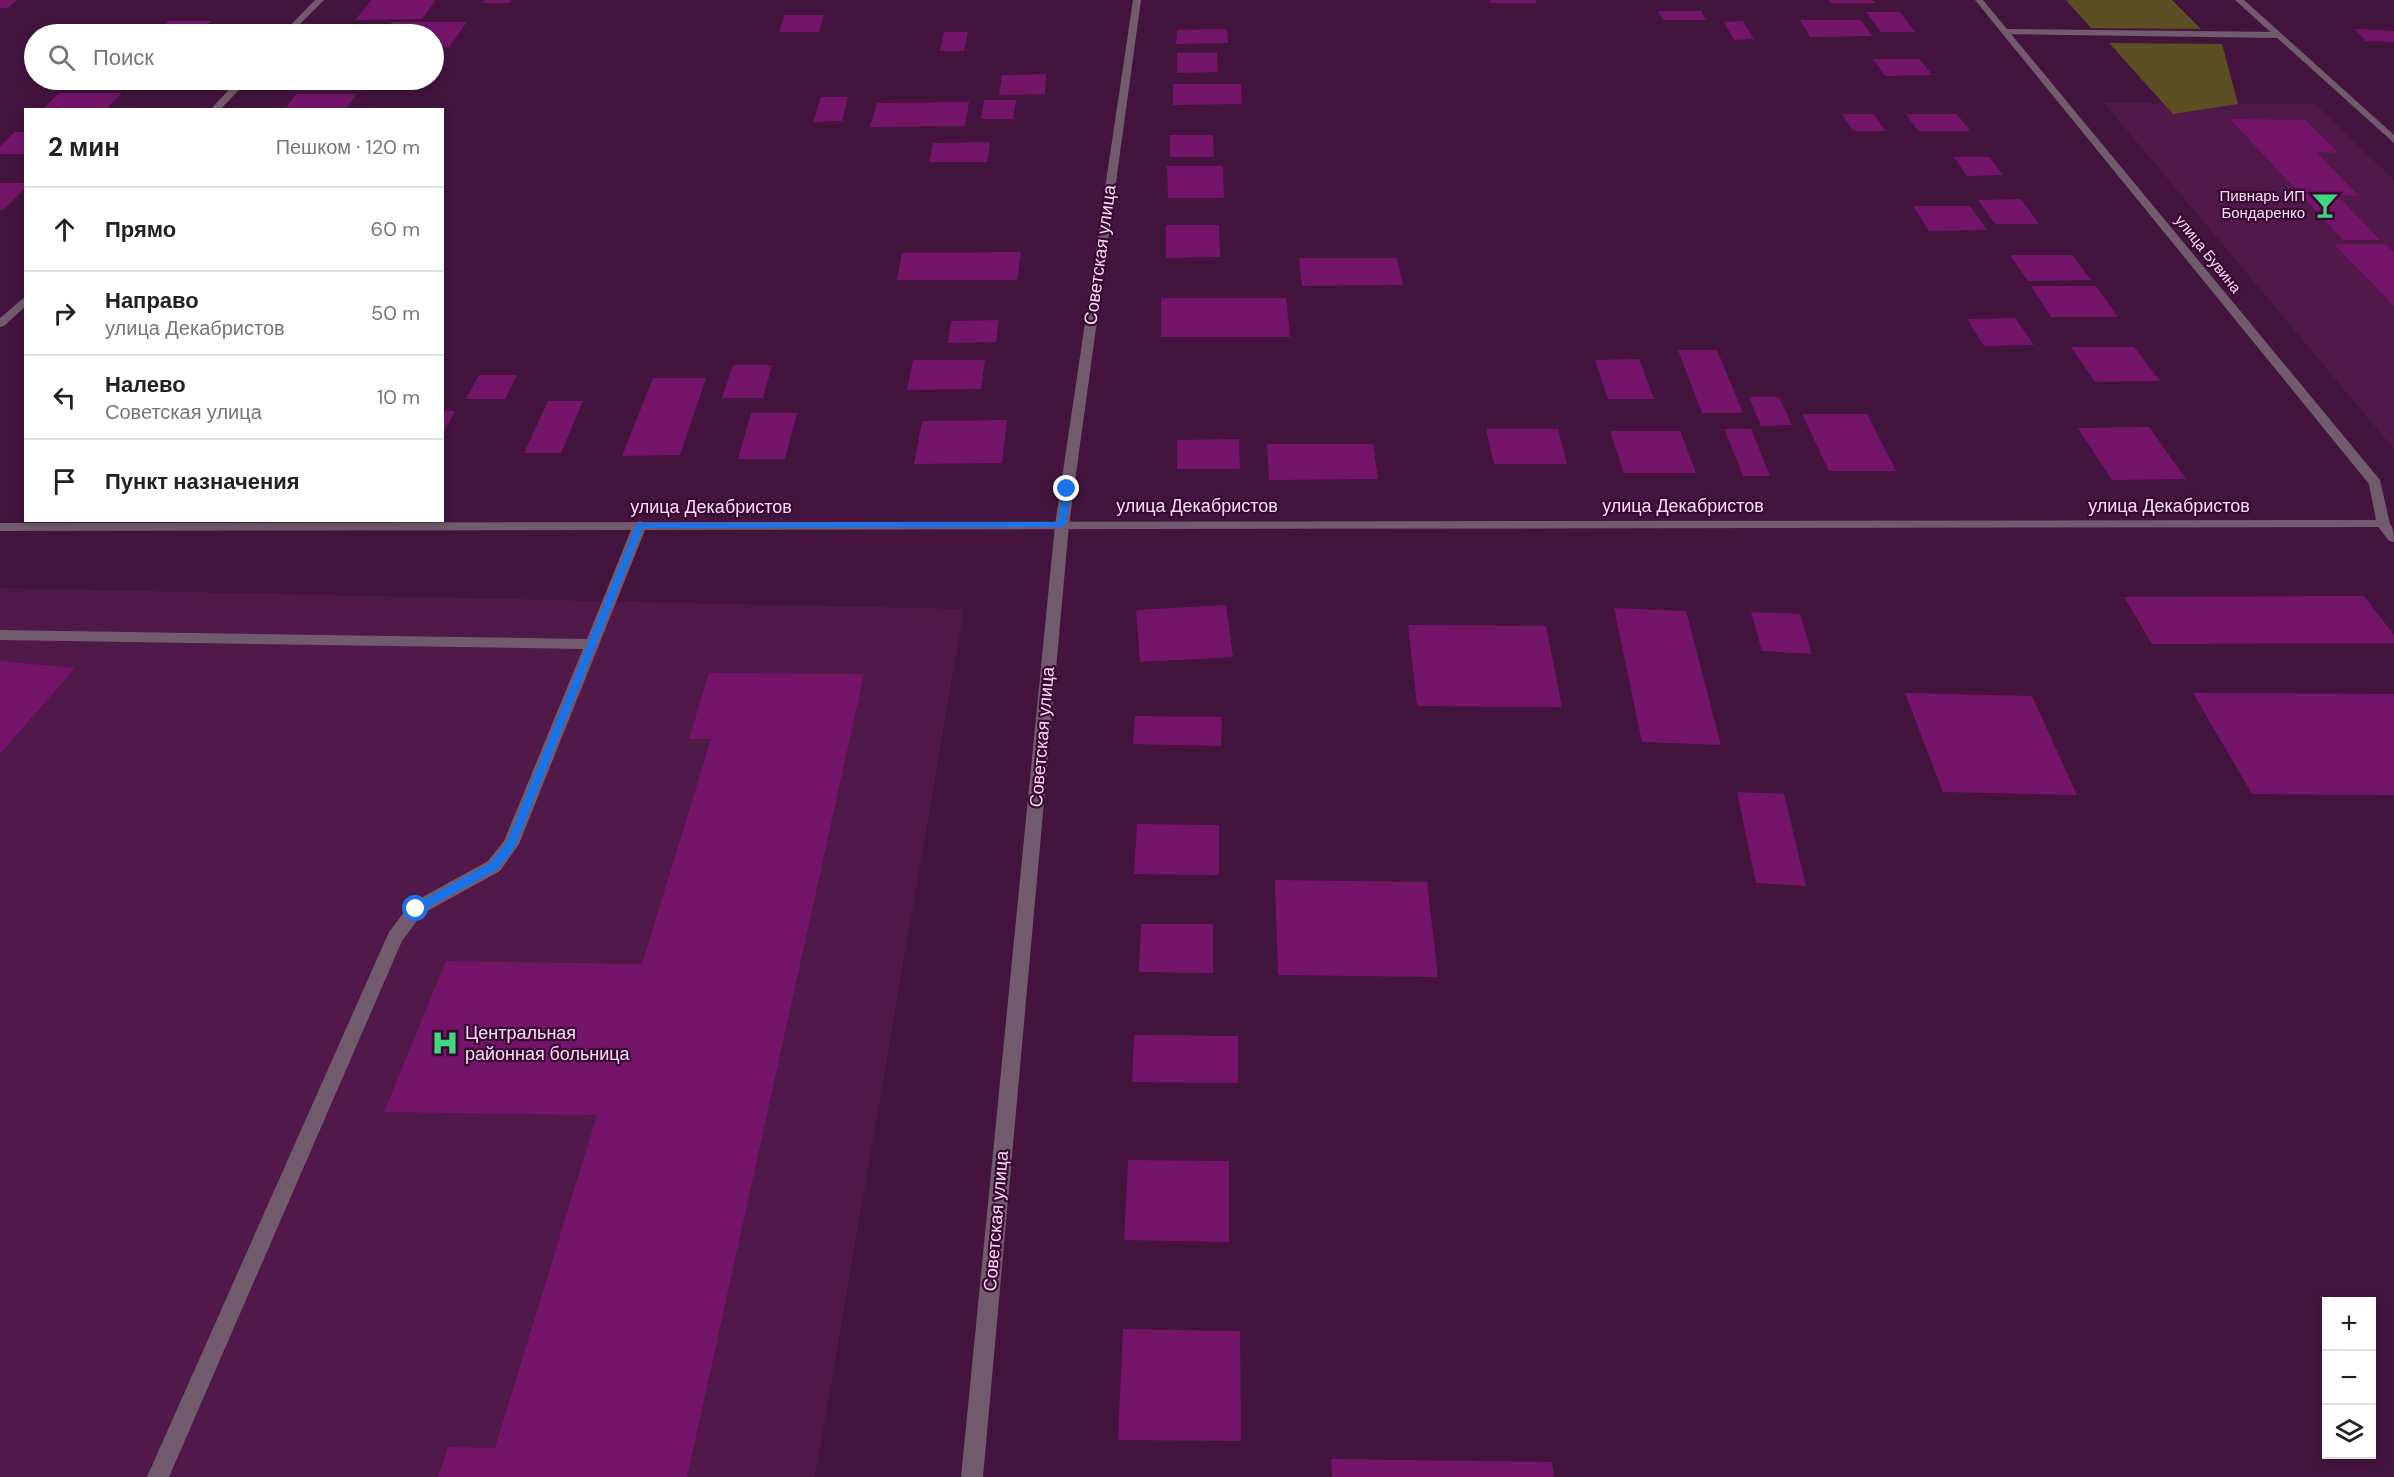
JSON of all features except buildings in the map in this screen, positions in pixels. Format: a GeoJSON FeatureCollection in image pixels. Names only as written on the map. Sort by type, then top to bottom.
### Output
{"type":"FeatureCollection","features":[{"type":"Feature","properties":{"kind":"street"},"geometry":{"type":"LineString","coordinates":[[296,24],[320,0]]}},
{"type":"Feature","properties":{"kind":"street","name":"Советская улица"},"geometry":{"type":"LineString","coordinates":[[972,1477],[1062,525],[1137,0]]}},
{"type":"Feature","properties":{"kind":"street","name":"улица Бувина"},"geometry":{"type":"LineString","coordinates":[[1979,0],[2375,483],[2394,538]]}},
{"type":"Feature","properties":{"kind":"street"},"geometry":{"type":"LineString","coordinates":[[2239,0],[2394,140]]}},
{"type":"Feature","properties":{"kind":"street"},"geometry":{"type":"LineString","coordinates":[[2005,32],[2278,35]]}},
{"type":"Feature","properties":{"kind":"street"},"geometry":{"type":"LineString","coordinates":[[216,108],[233,90]]}},
{"type":"Feature","properties":{"kind":"street"},"geometry":{"type":"LineString","coordinates":[[0,324],[24,301]]}},
{"type":"Feature","properties":{"kind":"street","name":"улица Декабристов"},"geometry":{"type":"LineString","coordinates":[[0,527],[2388,524]]}},
{"type":"Feature","properties":{"kind":"street"},"geometry":{"type":"LineString","coordinates":[[158,1477],[395,938],[416,909],[494,866],[511,844],[640,525]]}},
{"type":"Feature","properties":{"kind":"street"},"geometry":{"type":"LineString","coordinates":[[0,635],[592,644]]}},
{"type":"Feature","properties":{"kind":"shaded area"},"geometry":{"type":"Polygon","coordinates":[[[2066,0],[2172,0],[2201,29],[2091,28],[2066,0]]]}},
{"type":"Feature","properties":{"kind":"shaded area"},"geometry":{"type":"Polygon","coordinates":[[[2109,43],[2222,44],[2238,104],[2173,114],[2109,43]]]}},
{"type":"Feature","properties":{"kind":"shaded area"},"geometry":{"type":"Polygon","coordinates":[[[2104,103],[2315,104],[2394,180],[2394,449],[2104,103]]]}},
{"type":"Feature","properties":{"kind":"shaded area","name":"Центральная районная больница"},"geometry":{"type":"Polygon","coordinates":[[[0,588],[964,609],[815,1477],[0,1477],[0,588]]]}},
{"type":"Feature","properties":{"kind":"place","name":"Пивнарь ИП Бондаренко"},"geometry":{"type":"Point","coordinates":[2325,205]}},
{"type":"Feature","properties":{"kind":"place","name":"Центральная районная больница"},"geometry":{"type":"Point","coordinates":[445,1043]}},
{"type":"Feature","properties":{"kind":"route"},"geometry":{"type":"LineString","coordinates":[[416,909],[494,866],[511,844],[640,525],[1062,525],[1067,489]]}}]}
